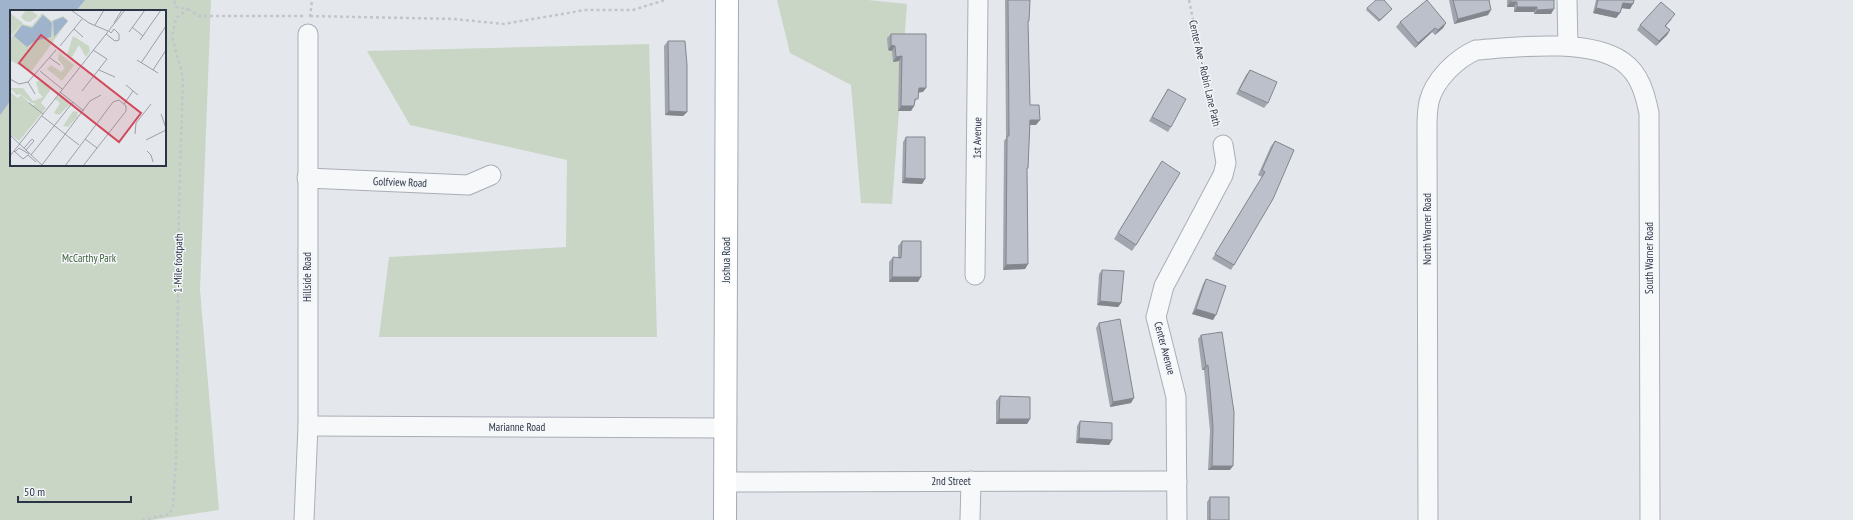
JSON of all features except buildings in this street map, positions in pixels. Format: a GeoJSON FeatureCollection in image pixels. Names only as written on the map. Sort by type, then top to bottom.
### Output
{"type":"FeatureCollection","features":[{"type":"Feature","properties":{"kind":"main road","name":"Joshua Road"},"geometry":{"type":"LineString","coordinates":[[725,520],[727,0]]}},
{"type":"Feature","properties":{"kind":"street","name":"1st Avenue"},"geometry":{"type":"LineString","coordinates":[[975,275],[978,0]]}},
{"type":"Feature","properties":{"kind":"street"},"geometry":{"type":"LineString","coordinates":[[1567,0],[1568,46]]}},
{"type":"Feature","properties":{"kind":"street","name":"Hillside Road"},"geometry":{"type":"LineString","coordinates":[[304,520],[308,426],[308,34]]}},
{"type":"Feature","properties":{"kind":"street","name":"North Warner Road"},"geometry":{"type":"LineString","coordinates":[[1428,520],[1427,128],[1429,101],[1442,77],[1468,54],[1476,50],[1568,46]]}},
{"type":"Feature","properties":{"kind":"street","name":"South Warner Road"},"geometry":{"type":"LineString","coordinates":[[1568,46],[1609,54],[1624,62],[1642,85],[1649,112],[1650,520]]}},
{"type":"Feature","properties":{"kind":"street","name":"Center Avenue"},"geometry":{"type":"LineString","coordinates":[[1177,520],[1176,397],[1156,317],[1164,286],[1223,176],[1226,162],[1223,145]]}},
{"type":"Feature","properties":{"kind":"street","name":"Golfview Road"},"geometry":{"type":"LineString","coordinates":[[307,178],[468,185],[491,175]]}},
{"type":"Feature","properties":{"kind":"street","name":"Marianne Road"},"geometry":{"type":"LineString","coordinates":[[308,426],[726,428]]}},
{"type":"Feature","properties":{"kind":"street"},"geometry":{"type":"LineString","coordinates":[[970,520],[971,481]]}},
{"type":"Feature","properties":{"kind":"street","name":"2nd Street"},"geometry":{"type":"LineString","coordinates":[[725,482],[1177,481]]}},
{"type":"Feature","properties":{"kind":"path"},"geometry":{"type":"LineString","coordinates":[[174,0],[176,8],[188,9],[199,16],[431,18],[504,24],[585,10],[634,10],[665,0]]}},
{"type":"Feature","properties":{"kind":"path","name":"Center Ave - Robin Lane Path"},"geometry":{"type":"LineString","coordinates":[[1189,0],[1211,109],[1223,145]]}},
{"type":"Feature","properties":{"kind":"path","name":"1-Mile footpath"},"geometry":{"type":"LineString","coordinates":[[142,520],[170,514],[173,504],[176,461],[179,206],[183,77],[172,38],[176,18],[188,9]]}},
{"type":"Feature","properties":{"kind":"green space","name":"McCarthy Park"},"geometry":{"type":"Polygon","coordinates":[[[0,0],[211,0],[200,290],[219,510],[152,520],[0,520],[0,0]]]}},
{"type":"Feature","properties":{"kind":"green space"},"geometry":{"type":"Polygon","coordinates":[[[777,0],[868,0],[907,4],[892,204],[861,203],[851,85],[790,53],[777,0]]]}},
{"type":"Feature","properties":{"kind":"green space"},"geometry":{"type":"Polygon","coordinates":[[[649,44],[657,337],[379,337],[389,257],[566,247],[567,160],[410,125],[367,51],[649,44]]]}},
{"type":"Feature","properties":{"kind":"water"},"geometry":{"type":"Polygon","coordinates":[[[0,0],[85,0],[77,10],[10,10],[10,101],[0,115],[0,0]]]}}]}
